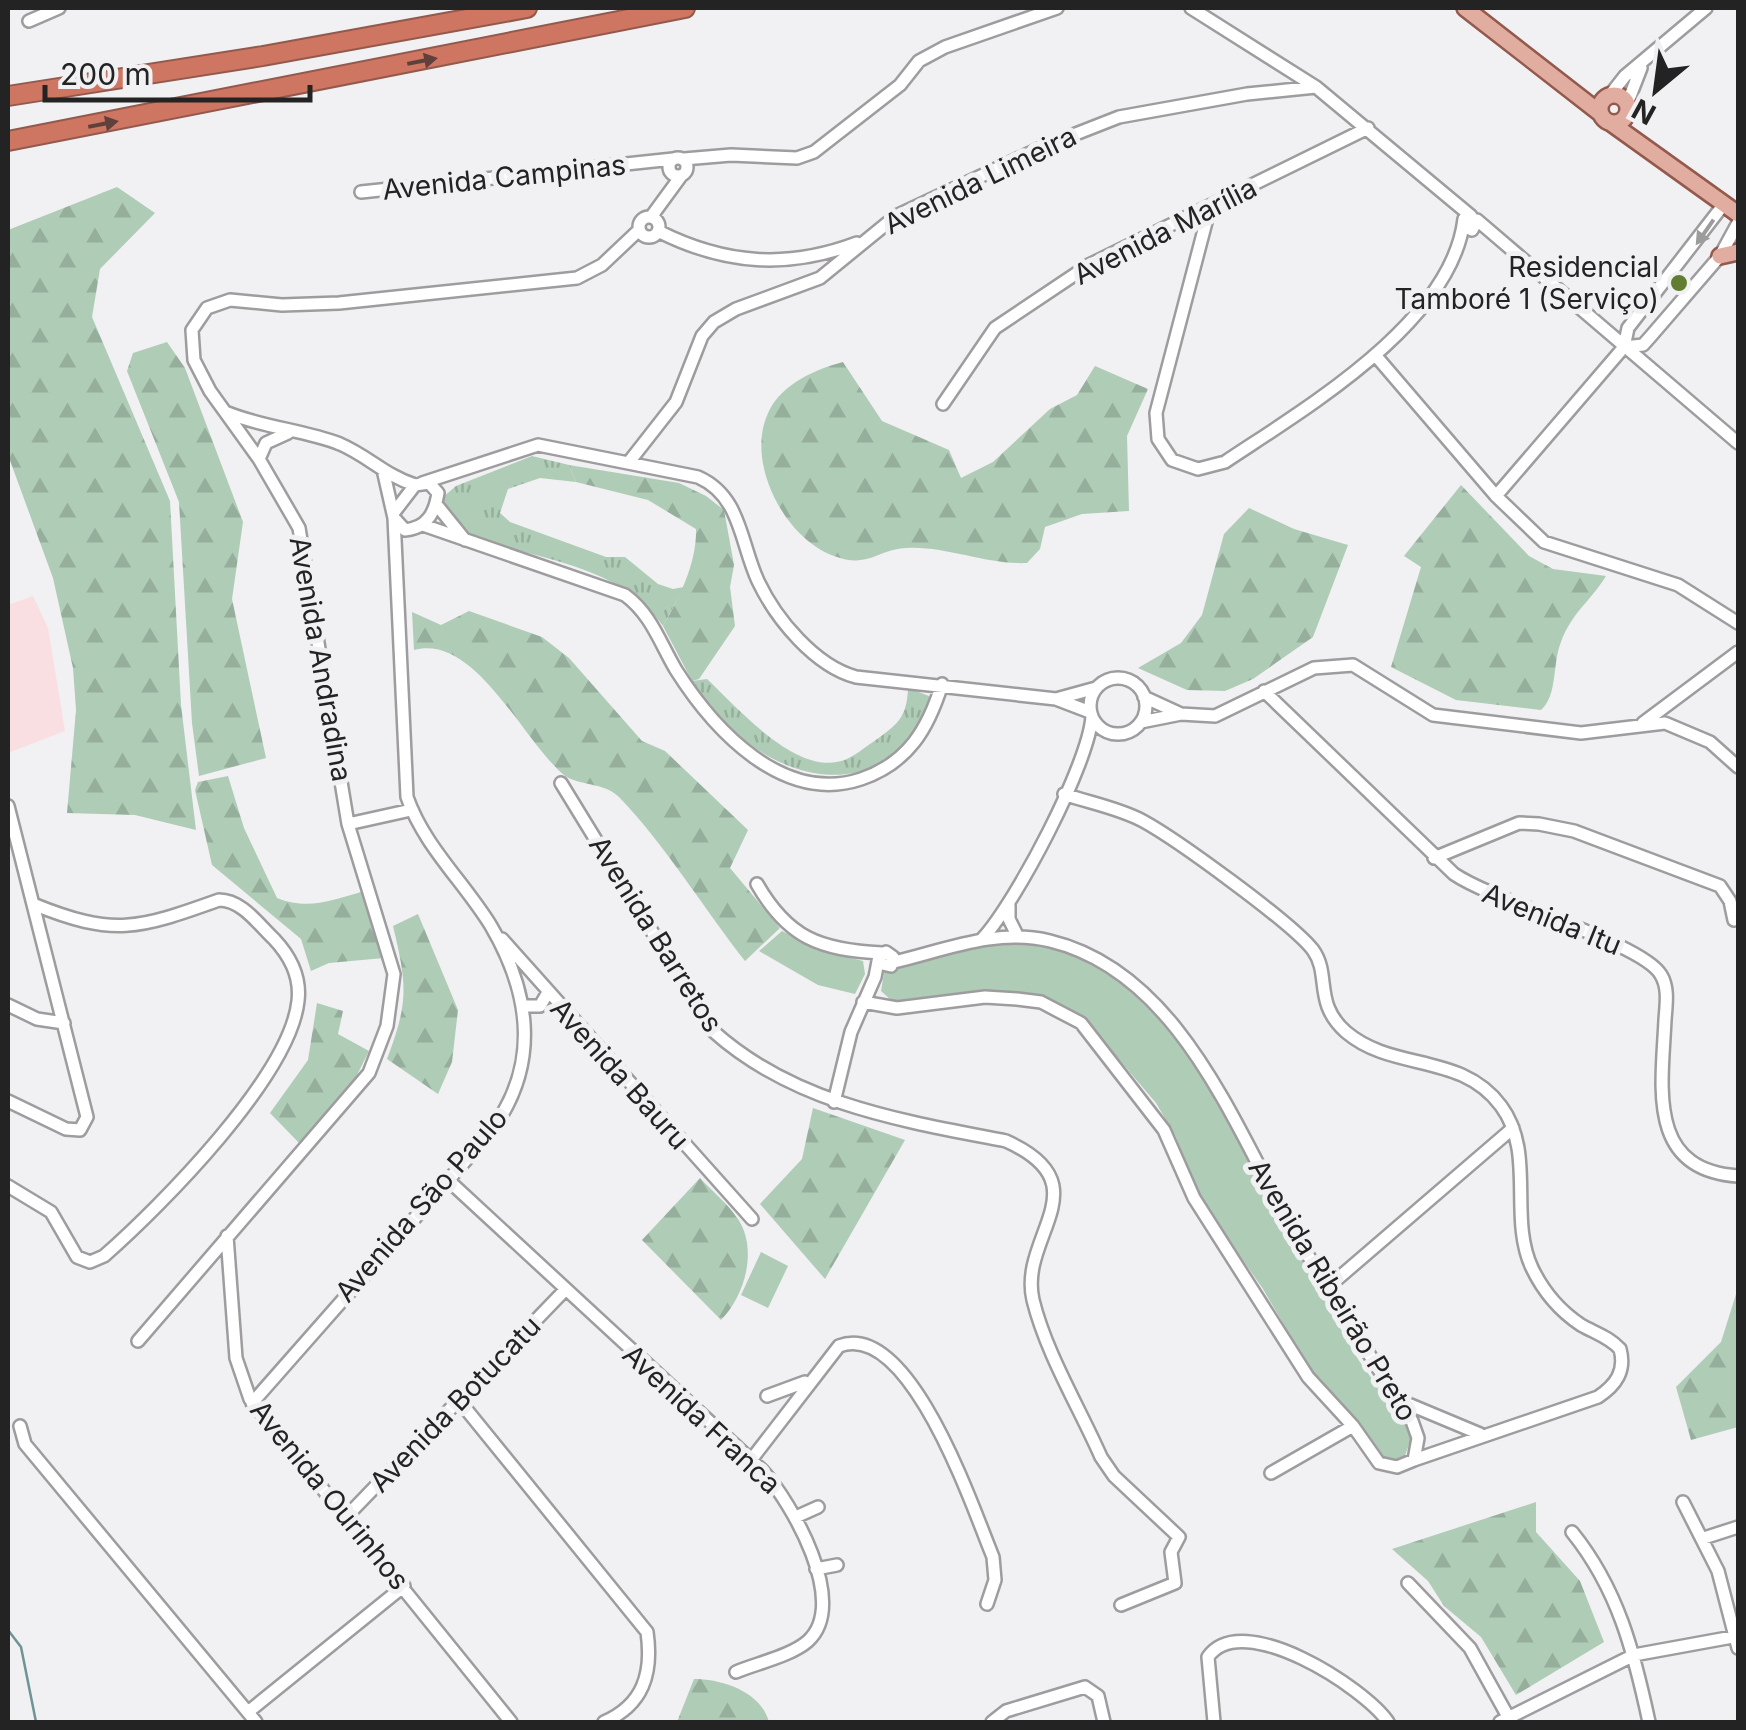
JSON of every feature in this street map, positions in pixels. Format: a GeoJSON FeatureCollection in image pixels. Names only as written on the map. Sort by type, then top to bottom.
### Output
{"type":"FeatureCollection","features":[{"type":"Feature","properties":{"kind":"highway"},"geometry":{"type":"LineString","coordinates":[[8,96],[262,56],[526,8]]}},
{"type":"Feature","properties":{"kind":"highway"},"geometry":{"type":"LineString","coordinates":[[8,142],[685,8]]}},
{"type":"Feature","properties":{"kind":"main road"},"geometry":{"type":"LineString","coordinates":[[1466,8],[1571,89],[1606,108],[1738,214]]}},
{"type":"Feature","properties":{"kind":"main road"},"geometry":{"type":"LineString","coordinates":[[1606,108],[1620,96],[1653,148]]}},
{"type":"Feature","properties":{"kind":"main road"},"geometry":{"type":"LineString","coordinates":[[1606,108],[1627,109]]}},
{"type":"Feature","properties":{"kind":"main road"},"geometry":{"type":"LineString","coordinates":[[1720,256],[1738,252]]}},
{"type":"Feature","properties":{"kind":"street"},"geometry":{"type":"LineString","coordinates":[[29,21],[59,8]]}},
{"type":"Feature","properties":{"kind":"street","name":"Avenida Campinas"},"geometry":{"type":"LineString","coordinates":[[361,192],[648,162],[678,168],[713,156],[797,158],[814,152],[934,52],[1057,8]]}},
{"type":"Feature","properties":{"kind":"street"},"geometry":{"type":"LineString","coordinates":[[1191,8],[1316,87],[1368,128],[1453,203],[1468,226],[1496,238],[1738,442]]}},
{"type":"Feature","properties":{"kind":"street"},"geometry":{"type":"LineString","coordinates":[[1606,108],[1624,76],[1706,8]]}},
{"type":"Feature","properties":{"kind":"street"},"geometry":{"type":"LineString","coordinates":[[1627,109],[1643,64]]}},
{"type":"Feature","properties":{"kind":"street","name":"Avenida Limeira"},"geometry":{"type":"LineString","coordinates":[[628,462],[676,402],[702,336],[714,322],[736,308],[802,286],[835,269],[861,241],[896,216],[1086,128],[1210,100],[1316,87]]}},
{"type":"Feature","properties":{"kind":"street","name":"Avenida Marília"},"geometry":{"type":"LineString","coordinates":[[943,404],[995,328],[1090,265],[1368,128]]}},
{"type":"Feature","properties":{"kind":"street"},"geometry":{"type":"LineString","coordinates":[[678,168],[665,198],[651,217],[642,220],[640,230],[646,237],[658,231],[716,256],[774,263],[861,241]]}},
{"type":"Feature","properties":{"kind":"street"},"geometry":{"type":"LineString","coordinates":[[1496,496],[1624,347],[1628,328],[1724,204]]}},
{"type":"Feature","properties":{"kind":"street"},"geometry":{"type":"LineString","coordinates":[[1210,206],[1156,413],[1158,438],[1172,460],[1198,469],[1225,462],[1376,356],[1415,315],[1468,226]]}},
{"type":"Feature","properties":{"kind":"street"},"geometry":{"type":"LineString","coordinates":[[651,217],[658,222],[658,231]]}},
{"type":"Feature","properties":{"kind":"street"},"geometry":{"type":"LineString","coordinates":[[1624,347],[1642,345],[1701,273],[1720,256],[1738,223]]}},
{"type":"Feature","properties":{"kind":"street","name":"Avenida Andradina"},"geometry":{"type":"LineString","coordinates":[[138,1341],[356,1091],[368,1073],[387,1026],[394,974],[348,824],[299,528],[259,459],[210,391],[191,346],[197,318],[218,302],[340,302],[577,278],[602,265],[640,230]]}},
{"type":"Feature","properties":{"kind":"street"},"geometry":{"type":"LineString","coordinates":[[793,260],[802,286]]}},
{"type":"Feature","properties":{"kind":"street"},"geometry":{"type":"LineString","coordinates":[[1684,260],[1701,273]]}},
{"type":"Feature","properties":{"kind":"street"},"geometry":{"type":"LineString","coordinates":[[1660,289],[1676,303]]}},
{"type":"Feature","properties":{"kind":"street"},"geometry":{"type":"LineString","coordinates":[[1376,356],[1525,527],[1553,546],[1678,585],[1738,624]]}},
{"type":"Feature","properties":{"kind":"street"},"geometry":{"type":"LineString","coordinates":[[228,413],[346,447],[384,474],[435,486],[437,499],[468,542]]}},
{"type":"Feature","properties":{"kind":"street"},"geometry":{"type":"LineString","coordinates":[[259,459],[266,444],[288,432]]}},
{"type":"Feature","properties":{"kind":"street"},"geometry":{"type":"LineString","coordinates":[[460,473],[437,499],[423,525],[410,530],[398,525],[394,514],[419,484],[538,445],[698,477],[722,492],[772,603],[831,668],[856,677],[1056,699],[1091,714],[1107,732]]}},
{"type":"Feature","properties":{"kind":"street","name":"Avenida São Paulo"},"geometry":{"type":"LineString","coordinates":[[252,1403],[496,1125],[516,1090],[526,1047],[523,1002],[490,926],[411,810],[404,772],[394,514],[384,474]]}},
{"type":"Feature","properties":{"kind":"street"},"geometry":{"type":"LineString","coordinates":[[423,525],[604,585],[639,606],[700,704],[745,750],[790,777],[831,784],[880,772],[912,748],[926,729],[942,684]]}},
{"type":"Feature","properties":{"kind":"street","name":"Avenida São Paulo"},"geometry":{"type":"LineString","coordinates":[[394,565],[410,530]]}},
{"type":"Feature","properties":{"kind":"street"},"geometry":{"type":"LineString","coordinates":[[1643,724],[1738,652]]}},
{"type":"Feature","properties":{"kind":"street"},"geometry":{"type":"LineString","coordinates":[[1085,748],[1107,732],[1126,732],[1141,722],[1181,714],[1215,716],[1314,668],[1353,665],[1433,715],[1460,722],[1581,733],[1643,724],[1677,726],[1710,742],[1738,767]]}},
{"type":"Feature","properties":{"kind":"street"},"geometry":{"type":"LineString","coordinates":[[1056,699],[1119,678],[1134,683],[1144,697],[1181,714]]}},
{"type":"Feature","properties":{"kind":"street"},"geometry":{"type":"LineString","coordinates":[[1018,937],[1006,910],[1085,748],[1096,688]]}},
{"type":"Feature","properties":{"kind":"street","name":"Avenida Itu"},"geometry":{"type":"LineString","coordinates":[[1264,692],[1434,858],[1481,892],[1623,947],[1655,967],[1666,992],[1662,1100],[1669,1132],[1682,1152],[1706,1171],[1738,1176]]}},
{"type":"Feature","properties":{"kind":"street"},"geometry":{"type":"LineString","coordinates":[[1141,722],[1144,697]]}},
{"type":"Feature","properties":{"kind":"street"},"geometry":{"type":"LineString","coordinates":[[1668,702],[1677,726]]}},
{"type":"Feature","properties":{"kind":"street","name":"Avenida Barretos"},"geometry":{"type":"LineString","coordinates":[[561,784],[713,1031],[783,1079],[834,1102],[1006,1141],[1026,1150],[1044,1166],[1053,1185],[1054,1206],[1032,1275],[1034,1304],[1101,1457],[1114,1476],[1178,1536],[1171,1552],[1175,1583],[1121,1605]]}},
{"type":"Feature","properties":{"kind":"street"},"geometry":{"type":"LineString","coordinates":[[1064,794],[1142,821],[1283,923],[1319,961],[1324,1001],[1345,1031],[1373,1048],[1447,1066],[1476,1080],[1503,1108],[1514,1128],[1521,1174],[1522,1235],[1532,1268],[1567,1314],[1615,1343],[1622,1362],[1616,1382],[1598,1396],[1414,1460]]}},
{"type":"Feature","properties":{"kind":"street"},"geometry":{"type":"LineString","coordinates":[[8,806],[86,1105],[85,1123],[80,1130],[66,1129],[8,1101]]}},
{"type":"Feature","properties":{"kind":"street"},"geometry":{"type":"LineString","coordinates":[[348,824],[411,810]]}},
{"type":"Feature","properties":{"kind":"street"},"geometry":{"type":"LineString","coordinates":[[1434,858],[1519,823],[1553,826],[1720,886],[1730,901],[1734,920]]}},
{"type":"Feature","properties":{"kind":"street","name":"Avenida Ribeirão Preto"},"geometry":{"type":"LineString","coordinates":[[757,884],[773,911],[802,937],[885,960],[918,956],[983,938],[1049,941],[1095,960],[1136,991],[1190,1043],[1418,1438],[1414,1460],[1397,1467],[1379,1463],[1354,1426],[1308,1377],[1194,1198],[1164,1130],[1081,1023],[1041,1002],[1018,999],[985,997],[897,1008],[863,1002]]}},
{"type":"Feature","properties":{"kind":"street"},"geometry":{"type":"LineString","coordinates":[[8,1186],[50,1212],[76,1257],[90,1262],[104,1256],[165,1196],[253,1094],[288,1035],[299,998],[294,966],[286,952],[232,902],[219,900],[179,914],[106,927],[34,904]]}},
{"type":"Feature","properties":{"kind":"street"},"geometry":{"type":"LineString","coordinates":[[983,938],[1012,900]]}},
{"type":"Feature","properties":{"kind":"street","name":"Avenida Bauru"},"geometry":{"type":"LineString","coordinates":[[490,926],[752,1220]]}},
{"type":"Feature","properties":{"kind":"street"},"geometry":{"type":"LineString","coordinates":[[834,1102],[863,1002],[885,960]]}},
{"type":"Feature","properties":{"kind":"street"},"geometry":{"type":"LineString","coordinates":[[873,982],[897,1008]]}},
{"type":"Feature","properties":{"kind":"street"},"geometry":{"type":"LineString","coordinates":[[528,990],[545,990],[540,1006],[523,1002],[528,990]]}},
{"type":"Feature","properties":{"kind":"street"},"geometry":{"type":"LineString","coordinates":[[8,1005],[36,1020],[64,1023]]}},
{"type":"Feature","properties":{"kind":"street"},"geometry":{"type":"LineString","coordinates":[[1328,1287],[1514,1128]]}},
{"type":"Feature","properties":{"kind":"street","name":"Avenida Franca"},"geometry":{"type":"LineString","coordinates":[[448,1180],[751,1460],[798,1516],[816,1570],[820,1608],[810,1639],[736,1672]]}},
{"type":"Feature","properties":{"kind":"street","name":"Avenida Ourinhos"},"geometry":{"type":"LineString","coordinates":[[227,1236],[236,1358],[252,1403],[512,1722]]}},
{"type":"Feature","properties":{"kind":"street","name":"Avenida Botucatu"},"geometry":{"type":"LineString","coordinates":[[346,1517],[564,1291]]}},
{"type":"Feature","properties":{"kind":"street"},"geometry":{"type":"LineString","coordinates":[[751,1460],[839,1346],[861,1342],[891,1363],[938,1424],[994,1557],[996,1580],[986,1604]]}},
{"type":"Feature","properties":{"kind":"street"},"geometry":{"type":"LineString","coordinates":[[242,1380],[270,1378]]}},
{"type":"Feature","properties":{"kind":"street"},"geometry":{"type":"LineString","coordinates":[[766,1396],[809,1381]]}},
{"type":"Feature","properties":{"kind":"street"},"geometry":{"type":"LineString","coordinates":[[458,1398],[647,1632],[648,1666],[638,1698],[622,1714],[604,1722]]}},
{"type":"Feature","properties":{"kind":"street"},"geometry":{"type":"LineString","coordinates":[[1396,1398],[1426,1415],[1480,1434]]}},
{"type":"Feature","properties":{"kind":"street"},"geometry":{"type":"LineString","coordinates":[[20,1426],[25,1444],[252,1718],[404,1586]]}},
{"type":"Feature","properties":{"kind":"street"},"geometry":{"type":"LineString","coordinates":[[1271,1473],[1354,1426]]}},
{"type":"Feature","properties":{"kind":"street"},"geometry":{"type":"LineString","coordinates":[[1408,1582],[1470,1648],[1507,1721],[1634,1655],[1737,1640],[1730,1604],[1704,1538],[1683,1502]]}},
{"type":"Feature","properties":{"kind":"street"},"geometry":{"type":"LineString","coordinates":[[798,1516],[818,1507]]}},
{"type":"Feature","properties":{"kind":"street"},"geometry":{"type":"LineString","coordinates":[[1704,1538],[1738,1527]]}},
{"type":"Feature","properties":{"kind":"street"},"geometry":{"type":"LineString","coordinates":[[1572,1532],[1606,1581],[1634,1655],[1649,1722]]}},
{"type":"Feature","properties":{"kind":"street"},"geometry":{"type":"LineString","coordinates":[[816,1570],[838,1565]]}},
{"type":"Feature","properties":{"kind":"street"},"geometry":{"type":"LineString","coordinates":[[1214,1722],[1208,1656],[1218,1646],[1230,1643],[1289,1653],[1318,1666],[1350,1683],[1388,1722]]}},
{"type":"Feature","properties":{"kind":"street"},"geometry":{"type":"LineString","coordinates":[[992,1722],[1006,1711],[1085,1687],[1098,1696],[1104,1722]]}},
{"type":"Feature","properties":{"kind":"shaded area"},"geometry":{"type":"Polygon","coordinates":[[[33,596],[48,628],[65,731],[8,753],[8,605],[33,596]]]}},
{"type":"Feature","properties":{"kind":"green space"},"geometry":{"type":"Polygon","coordinates":[[[117,187],[155,213],[100,269],[92,317],[170,501],[181,705],[196,830],[135,815],[67,813],[76,710],[73,668],[53,578],[8,455],[8,230],[117,187]]]}},
{"type":"Feature","properties":{"kind":"green space"},"geometry":{"type":"Polygon","coordinates":[[[167,342],[185,368],[243,522],[232,599],[266,758],[199,776],[192,723],[179,502],[127,371],[133,353],[167,342]]]}},
{"type":"Feature","properties":{"kind":"green space"},"geometry":{"type":"Polygon","coordinates":[[[843,362],[882,421],[949,450],[961,478],[993,462],[1050,409],[1077,395],[1095,366],[1148,389],[1127,436],[1129,511],[1082,514],[1045,527],[1040,549],[1027,563],[922,548],[897,549],[856,560],[816,547],[799,533],[773,496],[765,474],[763,431],[775,401],[791,385],[843,362]]]}},
{"type":"Feature","properties":{"kind":"green space"},"geometry":{"type":"Polygon","coordinates":[[[532,456],[569,465],[576,482],[540,478],[508,489],[500,513],[510,522],[606,557],[625,557],[658,584],[673,589],[684,587],[663,626],[644,605],[600,576],[469,536],[442,509],[442,498],[456,486],[532,456]]]}},
{"type":"Feature","properties":{"kind":"green space"},"geometry":{"type":"Polygon","coordinates":[[[569,465],[679,483],[724,510],[734,565],[730,587],[735,626],[699,679],[692,681],[663,626],[686,579],[696,529],[648,500],[576,482],[569,465]]]}},
{"type":"Feature","properties":{"kind":"green space"},"geometry":{"type":"Polygon","coordinates":[[[1461,485],[1529,556],[1553,569],[1606,576],[1565,632],[1550,696],[1541,710],[1456,700],[1391,667],[1421,567],[1404,556],[1461,485]]]}},
{"type":"Feature","properties":{"kind":"green space"},"geometry":{"type":"Polygon","coordinates":[[[1249,508],[1294,529],[1348,545],[1313,637],[1253,679],[1225,691],[1187,690],[1138,668],[1181,643],[1202,615],[1224,534],[1249,508]]]}},
{"type":"Feature","properties":{"kind":"green space"},"geometry":{"type":"Polygon","coordinates":[[[469,611],[542,637],[569,658],[642,741],[665,751],[748,830],[730,868],[780,928],[745,961],[668,855],[619,797],[564,775],[496,693],[457,657],[436,649],[414,650],[412,612],[441,625],[469,611]]]}},
{"type":"Feature","properties":{"kind":"green space"},"geometry":{"type":"Polygon","coordinates":[[[707,679],[771,738],[790,751],[828,763],[847,759],[894,725],[903,714],[908,688],[929,696],[929,708],[908,744],[880,764],[850,774],[820,774],[761,752],[734,732],[692,681],[707,679]]]}},
{"type":"Feature","properties":{"kind":"green space"},"geometry":{"type":"Polygon","coordinates":[[[228,776],[244,828],[277,898],[309,904],[361,892],[384,958],[329,963],[311,971],[301,939],[212,865],[195,790],[198,782],[228,776]]]}},
{"type":"Feature","properties":{"kind":"green space"},"geometry":{"type":"Polygon","coordinates":[[[418,914],[458,1010],[452,1062],[438,1094],[387,1059],[404,993],[393,926],[418,914]]]}},
{"type":"Feature","properties":{"kind":"green space"},"geometry":{"type":"Polygon","coordinates":[[[782,931],[820,950],[863,961],[865,974],[855,994],[818,985],[759,951],[782,931]]]}},
{"type":"Feature","properties":{"kind":"green space"},"geometry":{"type":"Polygon","coordinates":[[[1003,941],[1053,949],[1097,968],[1135,995],[1167,1030],[1222,1111],[1352,1349],[1406,1425],[1412,1437],[1404,1458],[1393,1462],[1381,1458],[1362,1427],[1318,1383],[1263,1289],[1200,1199],[1176,1137],[1156,1103],[1088,1023],[1022,997],[907,1001],[891,1000],[881,991],[884,973],[893,967],[1003,941]]]}},
{"type":"Feature","properties":{"kind":"green space"},"geometry":{"type":"Polygon","coordinates":[[[317,1003],[343,1011],[338,1034],[369,1051],[350,1089],[300,1144],[270,1113],[308,1060],[317,1003]]]}},
{"type":"Feature","properties":{"kind":"green space"},"geometry":{"type":"Polygon","coordinates":[[[813,1108],[905,1140],[825,1279],[760,1204],[802,1159],[813,1108]]]}},
{"type":"Feature","properties":{"kind":"green space"},"geometry":{"type":"Polygon","coordinates":[[[700,1178],[738,1219],[747,1244],[742,1285],[721,1320],[642,1240],[700,1178]]]}},
{"type":"Feature","properties":{"kind":"green space"},"geometry":{"type":"Polygon","coordinates":[[[761,1252],[788,1266],[768,1308],[741,1295],[761,1252]]]}},
{"type":"Feature","properties":{"kind":"green space"},"geometry":{"type":"Polygon","coordinates":[[[1737,1291],[1738,1427],[1691,1440],[1676,1387],[1721,1342],[1737,1291]]]}},
{"type":"Feature","properties":{"kind":"green space"},"geometry":{"type":"Polygon","coordinates":[[[1536,1502],[1536,1532],[1580,1581],[1604,1642],[1516,1695],[1481,1637],[1444,1606],[1428,1581],[1392,1549],[1536,1502]]]}},
{"type":"Feature","properties":{"kind":"green space"},"geometry":{"type":"Polygon","coordinates":[[[694,1679],[739,1689],[758,1703],[769,1722],[677,1722],[694,1679]]]}},
{"type":"Feature","properties":{"kind":"waterway"},"geometry":{"type":"LineString","coordinates":[[8,1630],[21,1647],[36,1722]]}},
{"type":"Feature","properties":{"kind":"place","name":"Residencial Tamboré 1 (Serviço)"},"geometry":{"type":"Point","coordinates":[1679,283]}}]}
